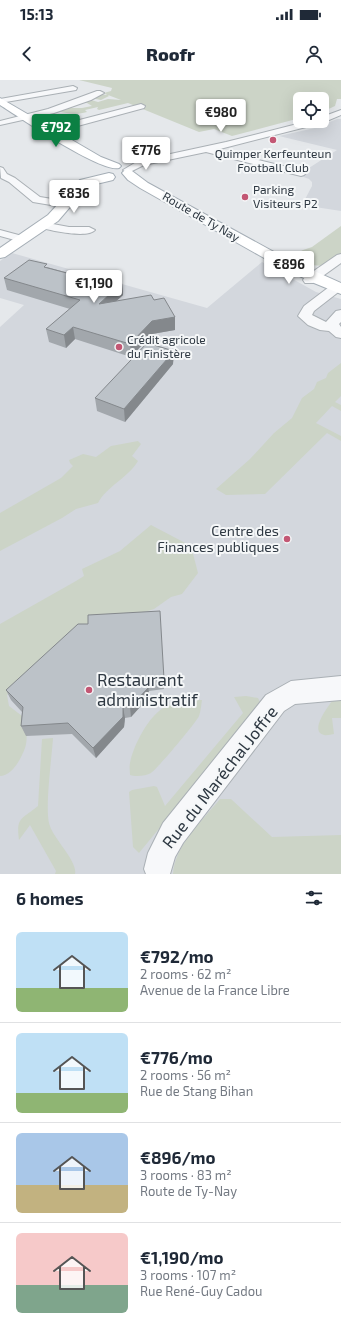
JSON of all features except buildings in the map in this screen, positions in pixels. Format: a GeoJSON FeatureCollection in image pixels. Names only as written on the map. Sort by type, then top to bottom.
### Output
{"type":"FeatureCollection","features":[{"type":"Feature","properties":{"kind":"main road","name":"Route de Ty Nay"},"geometry":{"type":"LineString","coordinates":[[3,103],[112,170],[149,187],[254,247],[270,260],[338,291]]}},
{"type":"Feature","properties":{"kind":"main road"},"geometry":{"type":"LineString","coordinates":[[0,254],[42,225],[84,183],[112,170]]}},
{"type":"Feature","properties":{"kind":"street"},"geometry":{"type":"LineString","coordinates":[[3,103],[72,88]]}},
{"type":"Feature","properties":{"kind":"street"},"geometry":{"type":"LineString","coordinates":[[0,123],[26,118],[100,93]]}},
{"type":"Feature","properties":{"kind":"street"},"geometry":{"type":"LineString","coordinates":[[48,131],[141,106]]}},
{"type":"Feature","properties":{"kind":"street"},"geometry":{"type":"LineString","coordinates":[[329,116],[341,109]]}},
{"type":"Feature","properties":{"kind":"street"},"geometry":{"type":"LineString","coordinates":[[329,117],[341,112]]}},
{"type":"Feature","properties":{"kind":"street"},"geometry":{"type":"LineString","coordinates":[[220,148],[235,142],[295,128]]}},
{"type":"Feature","properties":{"kind":"street"},"geometry":{"type":"LineString","coordinates":[[112,170],[200,148],[220,148],[300,173]]}},
{"type":"Feature","properties":{"kind":"street"},"geometry":{"type":"LineString","coordinates":[[1,175],[12,180],[37,200],[62,205]]}},
{"type":"Feature","properties":{"kind":"street"},"geometry":{"type":"LineString","coordinates":[[42,225],[69,234],[89,230]]}},
{"type":"Feature","properties":{"kind":"street"},"geometry":{"type":"LineString","coordinates":[[0,234],[22,239]]}},
{"type":"Feature","properties":{"kind":"street"},"geometry":{"type":"LineString","coordinates":[[311,279],[341,258]]}},
{"type":"Feature","properties":{"kind":"street"},"geometry":{"type":"LineString","coordinates":[[337,331],[313,322],[305,316],[309,309],[338,291]]}},
{"type":"Feature","properties":{"kind":"street"},"geometry":{"type":"LineString","coordinates":[[337,331],[332,322],[341,314]]}},
{"type":"Feature","properties":{"kind":"street","name":"Rue du Maréchal Joffre"},"geometry":{"type":"LineString","coordinates":[[158,869],[162,853],[173,833],[275,703],[290,693],[341,688]]}},
{"type":"Feature","properties":{"kind":"shaded area"},"geometry":{"type":"Polygon","coordinates":[[[79,80],[341,80],[341,99],[337,99],[335,106],[329,109],[329,92],[293,92],[293,120],[232,136],[214,129],[199,132],[128,103],[99,110],[97,109],[98,107],[85,110],[87,112],[80,114],[58,111],[65,108],[82,108],[92,106],[87,103],[80,103],[91,100],[98,102],[108,99],[121,100],[108,95],[109,96],[101,100],[91,98],[98,94],[107,95],[104,93],[111,91],[112,88],[79,80]]]}},
{"type":"Feature","properties":{"kind":"shaded area"},"geometry":{"type":"Polygon","coordinates":[[[341,119],[341,211],[302,205],[312,186],[312,182],[309,179],[298,175],[337,150],[279,136],[315,128],[329,128],[329,122],[341,119]]]}},
{"type":"Feature","properties":{"kind":"shaded area"},"geometry":{"type":"Polygon","coordinates":[[[341,226],[341,258],[323,266],[311,265],[290,257],[312,247],[341,226]]]}},
{"type":"Feature","properties":{"kind":"shaded area"},"geometry":{"type":"Polygon","coordinates":[[[12,253],[207,308],[262,262],[316,292],[341,299],[341,874],[0,874],[0,327],[24,305],[0,298],[0,261],[12,253]]]}},
{"type":"Feature","properties":{"kind":"shaded area"},"geometry":{"type":"Polygon","coordinates":[[[341,363],[341,396],[335,402],[341,405],[341,411],[332,406],[316,423],[341,436],[341,441],[327,433],[265,494],[226,495],[216,489],[250,459],[274,433],[292,418],[302,398],[314,389],[317,382],[326,378],[328,373],[341,363]]]}},
{"type":"Feature","properties":{"kind":"shaded area"},"geometry":{"type":"Polygon","coordinates":[[[138,441],[141,444],[132,456],[138,461],[129,472],[102,497],[98,503],[76,509],[0,551],[0,513],[61,478],[73,466],[69,460],[83,454],[96,457],[111,446],[138,441]]]}},
{"type":"Feature","properties":{"kind":"shaded area"},"geometry":{"type":"Polygon","coordinates":[[[151,525],[191,546],[198,573],[182,594],[171,597],[154,609],[114,622],[46,664],[7,695],[9,706],[26,719],[27,734],[25,748],[16,766],[8,773],[0,776],[0,624],[84,576],[82,569],[120,551],[151,525]]]}},
{"type":"Feature","properties":{"kind":"shaded area"},"geometry":{"type":"Polygon","coordinates":[[[246,696],[258,698],[260,702],[258,708],[139,853],[133,847],[129,792],[132,790],[154,786],[157,787],[165,806],[243,713],[234,697],[246,696]]]}},
{"type":"Feature","properties":{"kind":"shaded area"},"geometry":{"type":"Polygon","coordinates":[[[202,700],[201,710],[196,721],[161,763],[149,774],[138,776],[130,775],[130,764],[134,748],[153,717],[169,705],[202,700]]]}},
{"type":"Feature","properties":{"kind":"shaded area"},"geometry":{"type":"Polygon","coordinates":[[[332,701],[341,701],[341,718],[332,718],[334,734],[324,735],[320,733],[318,729],[319,724],[332,701]]]}},
{"type":"Feature","properties":{"kind":"shaded area"},"geometry":{"type":"Polygon","coordinates":[[[53,738],[48,797],[48,819],[52,831],[73,863],[75,874],[55,874],[56,871],[30,825],[19,840],[19,823],[38,806],[42,739],[53,738]]]}},
{"type":"Feature","properties":{"kind":"shaded area"},"geometry":{"type":"Polygon","coordinates":[[[220,799],[231,799],[272,837],[341,835],[341,874],[173,874],[175,863],[184,843],[220,799]]]}},
{"type":"Feature","properties":{"kind":"place","name":"Quimper Kerfeunteun Football Club"},"geometry":{"type":"Point","coordinates":[273,140]}},
{"type":"Feature","properties":{"kind":"place","name":"Parking Visiteurs P2"},"geometry":{"type":"Point","coordinates":[245,197]}},
{"type":"Feature","properties":{"kind":"place","name":"Crédit agricole du Finistère"},"geometry":{"type":"Point","coordinates":[119,347]}},
{"type":"Feature","properties":{"kind":"place","name":"Centre des Finances publiques"},"geometry":{"type":"Point","coordinates":[287,539]}},
{"type":"Feature","properties":{"kind":"place","name":"Restaurant administratif"},"geometry":{"type":"Point","coordinates":[89,690]}}]}
